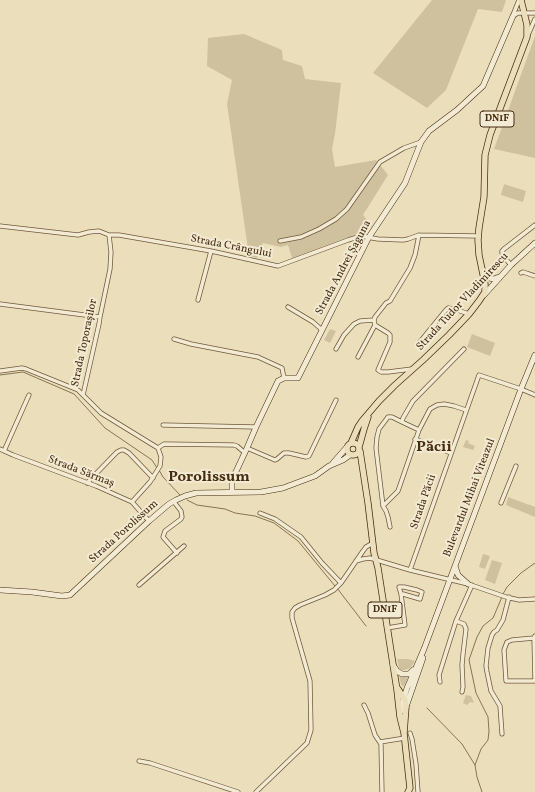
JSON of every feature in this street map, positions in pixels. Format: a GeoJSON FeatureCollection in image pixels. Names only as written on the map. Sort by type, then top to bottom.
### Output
{"type":"FeatureCollection","features":[{"type":"Feature","properties":{"kind":"main road","name":"DN1F"},"geometry":{"type":"LineString","coordinates":[[482,297],[486,288],[481,266],[478,236],[484,197],[484,167],[486,148],[526,40],[528,29],[520,0]]}},
{"type":"Feature","properties":{"kind":"main road","name":"Strada Andrei Șaguna"},"geometry":{"type":"LineString","coordinates":[[284,378],[298,378],[369,238],[405,183],[421,142],[429,131],[457,110],[483,86],[513,16]]}},
{"type":"Feature","properties":{"kind":"main road","name":"Strada Tudor Vladimirescu"},"geometry":{"type":"LineString","coordinates":[[349,445],[358,427],[372,408],[388,391],[436,348],[469,314],[493,284],[511,265],[535,244]]}},
{"type":"Feature","properties":{"kind":"main road"},"geometry":{"type":"LineString","coordinates":[[481,266],[484,273],[489,278],[494,279],[500,277]]}},
{"type":"Feature","properties":{"kind":"main road"},"geometry":{"type":"LineString","coordinates":[[484,279],[488,286],[493,284]]}},
{"type":"Feature","properties":{"kind":"main road","name":"Bulevardul Mihai Viteazul"},"geometry":{"type":"LineString","coordinates":[[406,735],[400,717],[403,696],[424,649],[535,355]]}},
{"type":"Feature","properties":{"kind":"main road"},"geometry":{"type":"LineString","coordinates":[[232,492],[233,478],[256,427],[278,381],[284,378]]}},
{"type":"Feature","properties":{"kind":"main road","name":"Strada Tudor Vladimirescu"},"geometry":{"type":"LineString","coordinates":[[372,408],[365,425],[360,449],[400,717]]}},
{"type":"Feature","properties":{"kind":"main road"},"geometry":{"type":"LineString","coordinates":[[351,455],[356,455],[360,449],[355,443],[349,445],[347,451],[362,467]]}},
{"type":"Feature","properties":{"kind":"main road","name":"Strada Porolissum"},"geometry":{"type":"LineString","coordinates":[[333,464],[349,445]]}},
{"type":"Feature","properties":{"kind":"main road","name":"Strada Porolissum"},"geometry":{"type":"LineString","coordinates":[[0,590],[62,596],[70,595],[149,521],[184,496],[196,493],[261,492],[283,488],[315,476],[333,464],[351,455]]}},
{"type":"Feature","properties":{"kind":"main road"},"geometry":{"type":"LineString","coordinates":[[455,566],[458,575],[470,584]]}},
{"type":"Feature","properties":{"kind":"main road","name":"Bulevardul Mihai Viteazul"},"geometry":{"type":"LineString","coordinates":[[410,791],[406,735],[406,709],[421,664],[424,649]]}},
{"type":"Feature","properties":{"kind":"main road"},"geometry":{"type":"LineString","coordinates":[[393,664],[402,674],[409,674],[415,668]]}},
{"type":"Feature","properties":{"kind":"main road","name":"Strada Tudor Vladimirescu"},"geometry":{"type":"LineString","coordinates":[[396,683],[405,701],[406,709]]}},
{"type":"Feature","properties":{"kind":"main road"},"geometry":{"type":"LineString","coordinates":[[403,696],[408,696],[410,694]]}},
{"type":"Feature","properties":{"kind":"street","name":"Strada Andrei Șaguna"},"geometry":{"type":"LineString","coordinates":[[513,16],[520,0]]}},
{"type":"Feature","properties":{"kind":"street"},"geometry":{"type":"LineString","coordinates":[[513,16],[518,12],[535,13]]}},
{"type":"Feature","properties":{"kind":"street"},"geometry":{"type":"LineString","coordinates":[[526,40],[535,19]]}},
{"type":"Feature","properties":{"kind":"street"},"geometry":{"type":"LineString","coordinates":[[280,241],[301,237],[336,219],[347,209],[380,162],[404,148],[421,142]]}},
{"type":"Feature","properties":{"kind":"street"},"geometry":{"type":"LineString","coordinates":[[511,265],[503,256],[502,251],[535,224]]}},
{"type":"Feature","properties":{"kind":"street","name":"Strada Crângului"},"geometry":{"type":"LineString","coordinates":[[0,226],[78,235],[99,231],[109,235],[119,235],[278,266],[361,236],[369,238],[403,240],[419,235],[478,236]]}},
{"type":"Feature","properties":{"kind":"street","name":"Strada Toporașilor"},"geometry":{"type":"LineString","coordinates":[[109,235],[111,252],[110,269],[84,395],[101,413],[158,448]]}},
{"type":"Feature","properties":{"kind":"street"},"geometry":{"type":"LineString","coordinates":[[358,357],[375,325],[375,317],[386,303],[390,302],[410,268],[415,255],[419,235]]}},
{"type":"Feature","properties":{"kind":"street"},"geometry":{"type":"LineString","coordinates":[[198,300],[210,252]]}},
{"type":"Feature","properties":{"kind":"street"},"geometry":{"type":"LineString","coordinates":[[520,273],[523,272],[535,276]]}},
{"type":"Feature","properties":{"kind":"street"},"geometry":{"type":"LineString","coordinates":[[0,304],[100,317]]}},
{"type":"Feature","properties":{"kind":"street"},"geometry":{"type":"LineString","coordinates":[[288,307],[313,322],[322,330]]}},
{"type":"Feature","properties":{"kind":"street"},"geometry":{"type":"LineString","coordinates":[[419,343],[448,308],[469,314]]}},
{"type":"Feature","properties":{"kind":"street"},"geometry":{"type":"LineString","coordinates":[[336,349],[344,335],[354,324],[360,321],[374,320]]}},
{"type":"Feature","properties":{"kind":"street"},"geometry":{"type":"LineString","coordinates":[[375,325],[390,335],[390,342],[378,370],[381,372],[388,372],[413,368]]}},
{"type":"Feature","properties":{"kind":"street"},"geometry":{"type":"LineString","coordinates":[[174,339],[191,344],[258,357],[282,368],[284,378]]}},
{"type":"Feature","properties":{"kind":"street"},"geometry":{"type":"LineString","coordinates":[[402,422],[413,401],[464,349]]}},
{"type":"Feature","properties":{"kind":"street"},"geometry":{"type":"LineString","coordinates":[[0,371],[22,368],[26,369],[78,390],[84,395]]}},
{"type":"Feature","properties":{"kind":"street","name":"Strada Păcii"},"geometry":{"type":"LineString","coordinates":[[410,570],[479,375],[535,395]]}},
{"type":"Feature","properties":{"kind":"street"},"geometry":{"type":"LineString","coordinates":[[4,451],[28,395]]}},
{"type":"Feature","properties":{"kind":"street"},"geometry":{"type":"LineString","coordinates":[[132,502],[150,482],[160,466],[161,460],[158,448],[164,444],[234,445],[275,460],[284,453],[289,452],[306,457],[309,456],[336,400]]}},
{"type":"Feature","properties":{"kind":"street"},"geometry":{"type":"LineString","coordinates":[[383,506],[398,491],[415,439],[430,409],[437,405],[444,404],[466,410]]}},
{"type":"Feature","properties":{"kind":"street"},"geometry":{"type":"LineString","coordinates":[[390,527],[386,511],[383,506],[376,448],[379,429],[388,417],[392,417],[419,430]]}},
{"type":"Feature","properties":{"kind":"street"},"geometry":{"type":"LineString","coordinates":[[163,425],[256,427]]}},
{"type":"Feature","properties":{"kind":"street"},"geometry":{"type":"LineString","coordinates":[[415,439],[451,452]]}},
{"type":"Feature","properties":{"kind":"street","name":"Strada Sărmaș"},"geometry":{"type":"LineString","coordinates":[[0,449],[132,502],[149,521]]}},
{"type":"Feature","properties":{"kind":"street"},"geometry":{"type":"LineString","coordinates":[[87,483],[120,450],[124,450],[129,453],[152,478]]}},
{"type":"Feature","properties":{"kind":"street"},"geometry":{"type":"LineString","coordinates":[[501,503],[516,466]]}},
{"type":"Feature","properties":{"kind":"street"},"geometry":{"type":"LineString","coordinates":[[174,502],[182,513],[182,517],[165,531],[163,535],[177,553]]}},
{"type":"Feature","properties":{"kind":"street"},"geometry":{"type":"LineString","coordinates":[[260,514],[275,519],[301,537],[340,584]]}},
{"type":"Feature","properties":{"kind":"street"},"geometry":{"type":"LineString","coordinates":[[256,792],[307,743],[311,730],[310,681],[292,618],[292,612],[300,605],[334,590],[340,584],[363,550],[373,543]]}},
{"type":"Feature","properties":{"kind":"street"},"geometry":{"type":"LineString","coordinates":[[139,585],[184,546]]}},
{"type":"Feature","properties":{"kind":"street"},"geometry":{"type":"LineString","coordinates":[[355,562],[367,558],[470,584],[499,595],[519,600],[535,599]]}},
{"type":"Feature","properties":{"kind":"street"},"geometry":{"type":"LineString","coordinates":[[440,682],[439,675],[456,621],[470,584]]}},
{"type":"Feature","properties":{"kind":"street"},"geometry":{"type":"LineString","coordinates":[[387,628],[405,625],[399,587],[404,586],[422,592],[420,599],[401,594]]}},
{"type":"Feature","properties":{"kind":"street"},"geometry":{"type":"LineString","coordinates":[[502,734],[500,706],[491,691],[486,666],[488,648],[492,635],[503,620],[508,597]]}},
{"type":"Feature","properties":{"kind":"street"},"geometry":{"type":"LineString","coordinates":[[456,621],[464,624],[466,629],[462,665],[462,692]]}},
{"type":"Feature","properties":{"kind":"street"},"geometry":{"type":"LineString","coordinates":[[534,637],[535,681],[506,680],[504,650],[507,642],[534,637]]}},
{"type":"Feature","properties":{"kind":"street"},"geometry":{"type":"LineString","coordinates":[[364,705],[376,738],[381,744],[382,792]]}},
{"type":"Feature","properties":{"kind":"street"},"geometry":{"type":"LineString","coordinates":[[380,742],[406,735],[416,764],[418,792]]}},
{"type":"Feature","properties":{"kind":"street"},"geometry":{"type":"LineString","coordinates":[[139,761],[150,763],[238,792]]}},
{"type":"Feature","properties":{"kind":"shaded area"},"geometry":{"type":"Polygon","coordinates":[[[432,0],[506,0],[502,12],[478,9],[446,90],[427,108],[373,73],[432,0]]]}},
{"type":"Feature","properties":{"kind":"shaded area"},"geometry":{"type":"Polygon","coordinates":[[[244,34],[282,50],[283,60],[302,66],[305,79],[341,83],[332,149],[335,167],[376,160],[388,175],[363,215],[372,226],[359,233],[292,258],[288,245],[281,247],[263,243],[257,258],[249,256],[227,104],[232,80],[207,66],[208,38],[244,34]]]}},
{"type":"Feature","properties":{"kind":"shaded area"},"geometry":{"type":"Polygon","coordinates":[[[535,36],[535,158],[494,149],[535,36]]]}},
{"type":"Feature","properties":{"kind":"shaded area"},"geometry":{"type":"Polygon","coordinates":[[[504,184],[526,191],[523,202],[501,195],[504,184]]]}},
{"type":"Feature","properties":{"kind":"shaded area"},"geometry":{"type":"Polygon","coordinates":[[[330,329],[336,331],[330,343],[324,340],[330,329]]]}},
{"type":"Feature","properties":{"kind":"shaded area"},"geometry":{"type":"Polygon","coordinates":[[[472,334],[495,343],[490,356],[467,347],[472,334]]]}},
{"type":"Feature","properties":{"kind":"shaded area"},"geometry":{"type":"Polygon","coordinates":[[[466,440],[469,441],[468,443],[475,446],[473,450],[463,447],[466,440]]]}},
{"type":"Feature","properties":{"kind":"shaded area"},"geometry":{"type":"Polygon","coordinates":[[[508,497],[535,507],[535,517],[506,505],[508,497]]]}},
{"type":"Feature","properties":{"kind":"shaded area"},"geometry":{"type":"Polygon","coordinates":[[[483,554],[490,556],[485,569],[479,567],[483,554]]]}},
{"type":"Feature","properties":{"kind":"shaded area"},"geometry":{"type":"Polygon","coordinates":[[[492,560],[502,563],[495,584],[485,580],[492,560]]]}},
{"type":"Feature","properties":{"kind":"shaded area"},"geometry":{"type":"Polygon","coordinates":[[[397,659],[408,659],[415,661],[410,668],[401,670],[397,659]]]}},
{"type":"Feature","properties":{"kind":"shaded area"},"geometry":{"type":"Polygon","coordinates":[[[399,675],[409,675],[404,686],[401,684],[399,675]]]}},
{"type":"Feature","properties":{"kind":"shaded area"},"geometry":{"type":"Polygon","coordinates":[[[466,695],[471,696],[474,703],[470,702],[467,705],[463,703],[466,695]]]}},
{"type":"Feature","properties":{"kind":"waterway"},"geometry":{"type":"LineString","coordinates":[[0,375],[23,372],[74,394],[105,428],[152,460],[157,468]]}},
{"type":"Feature","properties":{"kind":"waterway"},"geometry":{"type":"LineString","coordinates":[[159,470],[163,477],[180,495]]}},
{"type":"Feature","properties":{"kind":"waterway"},"geometry":{"type":"LineString","coordinates":[[187,500],[197,505],[225,509],[235,513],[255,516],[274,523],[298,541],[335,586]]}},
{"type":"Feature","properties":{"kind":"waterway"},"geometry":{"type":"LineString","coordinates":[[503,594],[507,587],[521,573],[535,563]]}},
{"type":"Feature","properties":{"kind":"waterway"},"geometry":{"type":"LineString","coordinates":[[337,588],[366,626]]}},
{"type":"Feature","properties":{"kind":"waterway"},"geometry":{"type":"LineString","coordinates":[[482,792],[475,765],[481,749],[488,740],[488,717],[476,693],[469,660],[477,637],[483,626],[493,618],[502,597]]}},
{"type":"Feature","properties":{"kind":"waterway"},"geometry":{"type":"LineString","coordinates":[[427,708],[462,744],[475,765]]}},
{"type":"Feature","properties":{"kind":"district","name":"Păcii"},"geometry":{"type":"Point","coordinates":[434,448]}},
{"type":"Feature","properties":{"kind":"district","name":"Porolissum"},"geometry":{"type":"Point","coordinates":[209,478]}}]}
